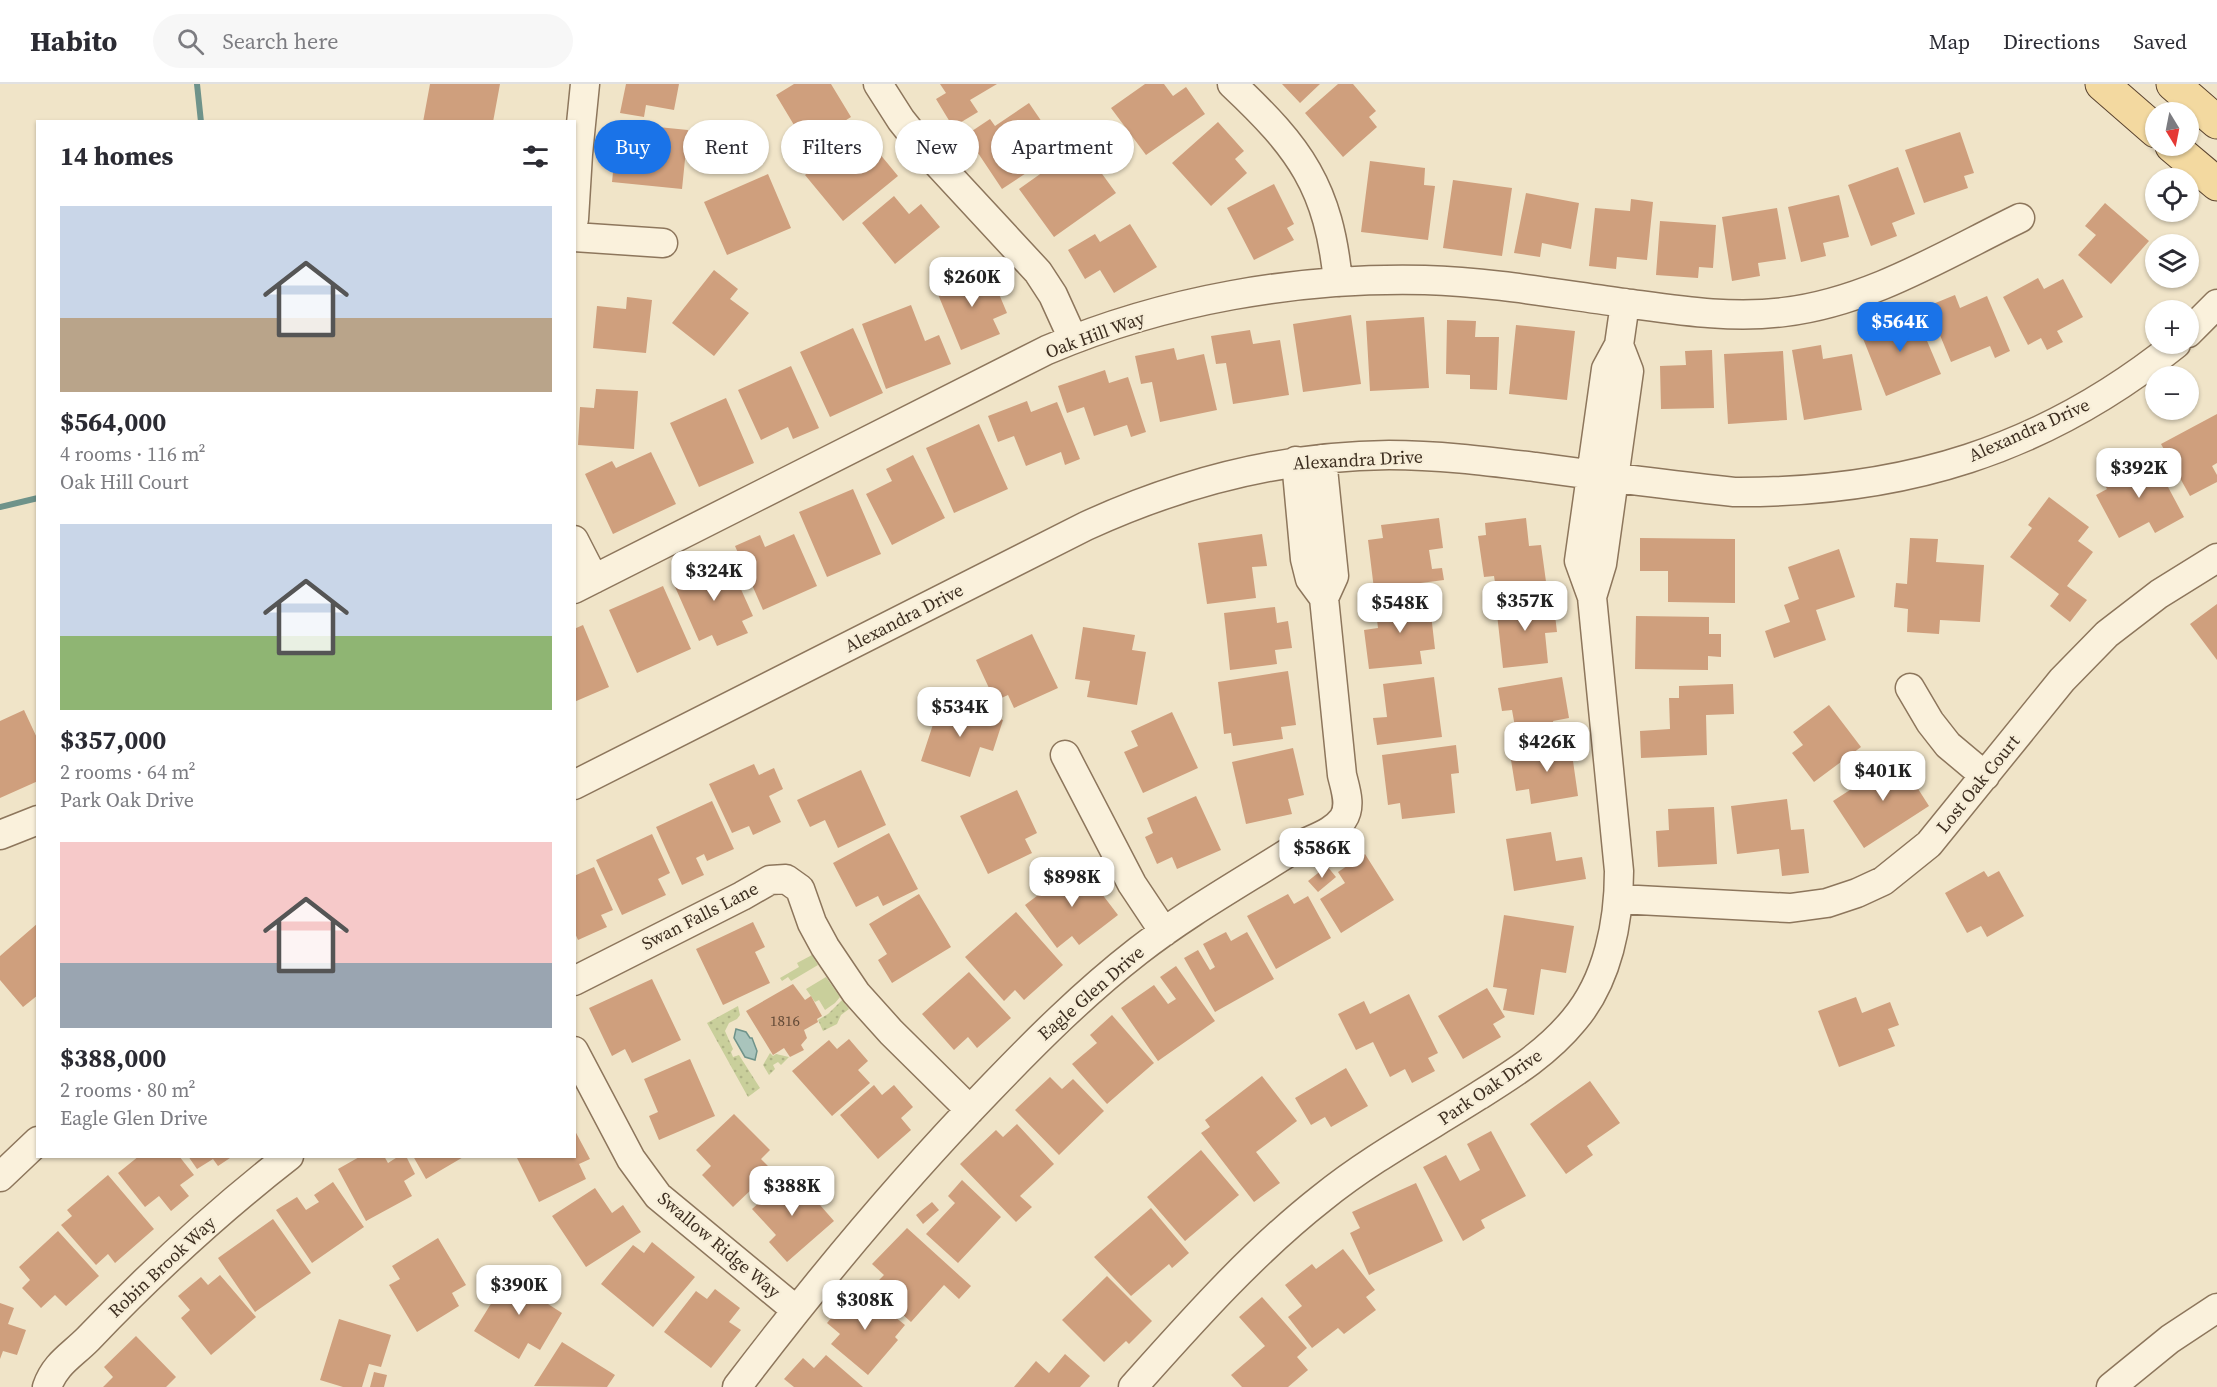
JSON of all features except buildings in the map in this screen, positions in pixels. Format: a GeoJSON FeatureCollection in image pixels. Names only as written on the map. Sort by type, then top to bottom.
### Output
{"type":"FeatureCollection","features":[{"type":"Feature","properties":{"kind":"main road"},"geometry":{"type":"LineString","coordinates":[[2102,84],[2145,121]]}},
{"type":"Feature","properties":{"kind":"main road"},"geometry":{"type":"LineString","coordinates":[[2173,84],[2217,122]]}},
{"type":"Feature","properties":{"kind":"main road"},"geometry":{"type":"LineString","coordinates":[[2184,156],[2217,184]]}},
{"type":"Feature","properties":{"kind":"street"},"geometry":{"type":"LineString","coordinates":[[576,182],[585,84]]}},
{"type":"Feature","properties":{"kind":"street"},"geometry":{"type":"LineString","coordinates":[[878,84],[901,120],[926,150],[1038,272],[1053,295],[1074,339]]}},
{"type":"Feature","properties":{"kind":"street"},"geometry":{"type":"LineString","coordinates":[[1232,84],[1279,130],[1310,175],[1327,215],[1333,237],[1338,282]]}},
{"type":"Feature","properties":{"kind":"street","name":"Oak Hill Way"},"geometry":{"type":"LineString","coordinates":[[584,584],[1037,355],[1074,339],[1126,322],[1205,301],[1264,290],[1338,282],[1386,280],[1461,282],[1730,315],[1783,312],[1814,307],[1872,290],[2020,218]]}},
{"type":"Feature","properties":{"kind":"street"},"geometry":{"type":"LineString","coordinates":[[576,237],[663,243]]}},
{"type":"Feature","properties":{"kind":"street"},"geometry":{"type":"LineString","coordinates":[[1603,476],[1612,407],[1606,369],[1619,345],[1625,303]]}},
{"type":"Feature","properties":{"kind":"street"},"geometry":{"type":"LineString","coordinates":[[2199,322],[2217,304]]}},
{"type":"Feature","properties":{"kind":"street","name":"Alexandra Drive"},"geometry":{"type":"LineString","coordinates":[[576,784],[1112,514],[1145,500],[1217,477],[1309,460],[1390,455],[1464,458],[1724,491],[1775,492],[1856,486],[1938,469],[1979,456],[2056,422],[2128,380],[2163,354]]}},
{"type":"Feature","properties":{"kind":"street","name":"Eagle Glen Drive"},"geometry":{"type":"LineString","coordinates":[[737,1387],[796,1310],[882,1205],[970,1110],[1066,1012],[1100,981],[1164,932],[1306,842],[1332,830],[1344,817],[1348,801],[1342,775],[1324,598],[1334,576],[1330,528],[1309,460]]}},
{"type":"Feature","properties":{"kind":"street","name":"Eagle Glen Drive"},"geometry":{"type":"LineString","coordinates":[[1309,460],[1302,531],[1305,560],[1310,579],[1324,598]]}},
{"type":"Feature","properties":{"kind":"street","name":"Park Oak Drive"},"geometry":{"type":"LineString","coordinates":[[1132,1387],[1192,1322],[1286,1227],[1324,1196],[1519,1070],[1551,1045],[1576,1019],[1593,991],[1611,940],[1619,899],[1619,871],[1592,597],[1579,561],[1595,533],[1603,476]]}},
{"type":"Feature","properties":{"kind":"street"},"geometry":{"type":"LineString","coordinates":[[1302,531],[1330,528]]}},
{"type":"Feature","properties":{"kind":"street"},"geometry":{"type":"LineString","coordinates":[[576,549],[584,584]]}},
{"type":"Feature","properties":{"kind":"street","name":"Lost Oak Court"},"geometry":{"type":"LineString","coordinates":[[1619,899],[1790,908],[1827,903],[1847,897],[1882,881],[1929,844],[2062,680],[2107,634],[2159,594],[2217,558]]}},
{"type":"Feature","properties":{"kind":"street"},"geometry":{"type":"LineString","coordinates":[[1910,688],[1947,745],[1984,776]]}},
{"type":"Feature","properties":{"kind":"street"},"geometry":{"type":"LineString","coordinates":[[1065,754],[1132,884],[1164,932]]}},
{"type":"Feature","properties":{"kind":"street"},"geometry":{"type":"LineString","coordinates":[[0,835],[36,821]]}},
{"type":"Feature","properties":{"kind":"street","name":"Swan Falls Lane"},"geometry":{"type":"LineString","coordinates":[[576,980],[770,880],[786,879],[800,889],[812,923],[856,993],[891,1032],[970,1110]]}},
{"type":"Feature","properties":{"kind":"street","name":"Swallow Ridge Way"},"geometry":{"type":"LineString","coordinates":[[576,1055],[631,1159],[658,1196],[796,1310]]}},
{"type":"Feature","properties":{"kind":"street"},"geometry":{"type":"LineString","coordinates":[[0,1177],[36,1143]]}},
{"type":"Feature","properties":{"kind":"street","name":"Robin Brook Way"},"geometry":{"type":"LineString","coordinates":[[47,1387],[52,1371],[78,1349],[159,1266],[288,1158]]}},
{"type":"Feature","properties":{"kind":"street"},"geometry":{"type":"LineString","coordinates":[[2111,1387],[2170,1339],[2217,1308]]}},
{"type":"Feature","properties":{"kind":"green space"},"geometry":{"type":"Polygon","coordinates":[[[812,955],[818,965],[791,981],[788,977],[782,981],[780,978],[799,967],[797,963],[812,955]]]}},
{"type":"Feature","properties":{"kind":"green space"},"geometry":{"type":"Polygon","coordinates":[[[826,977],[840,997],[825,1010],[819,1000],[815,1002],[806,989],[826,977]]]}},
{"type":"Feature","properties":{"kind":"green space"},"geometry":{"type":"Polygon","coordinates":[[[842,1000],[849,1009],[841,1015],[837,1024],[823,1031],[818,1020],[842,1000]]]}},
{"type":"Feature","properties":{"kind":"green space"},"geometry":{"type":"Polygon","coordinates":[[[738,1006],[740,1015],[729,1023],[725,1031],[733,1049],[731,1052],[733,1057],[739,1055],[760,1088],[748,1097],[707,1023],[738,1006]]]}},
{"type":"Feature","properties":{"kind":"green space"},"geometry":{"type":"Polygon","coordinates":[[[770,1053],[773,1056],[776,1054],[789,1057],[781,1065],[778,1062],[773,1065],[775,1069],[769,1075],[763,1065],[770,1053]]]}},
{"type":"Feature","properties":{"kind":"water"},"geometry":{"type":"Polygon","coordinates":[[[736,1029],[746,1032],[752,1038],[757,1051],[755,1060],[745,1057],[734,1038],[736,1029]]]}},
{"type":"Feature","properties":{"kind":"waterway"},"geometry":{"type":"LineString","coordinates":[[197,84],[201,120]]}},
{"type":"Feature","properties":{"kind":"waterway"},"geometry":{"type":"LineString","coordinates":[[0,507],[36,498]]}}]}
